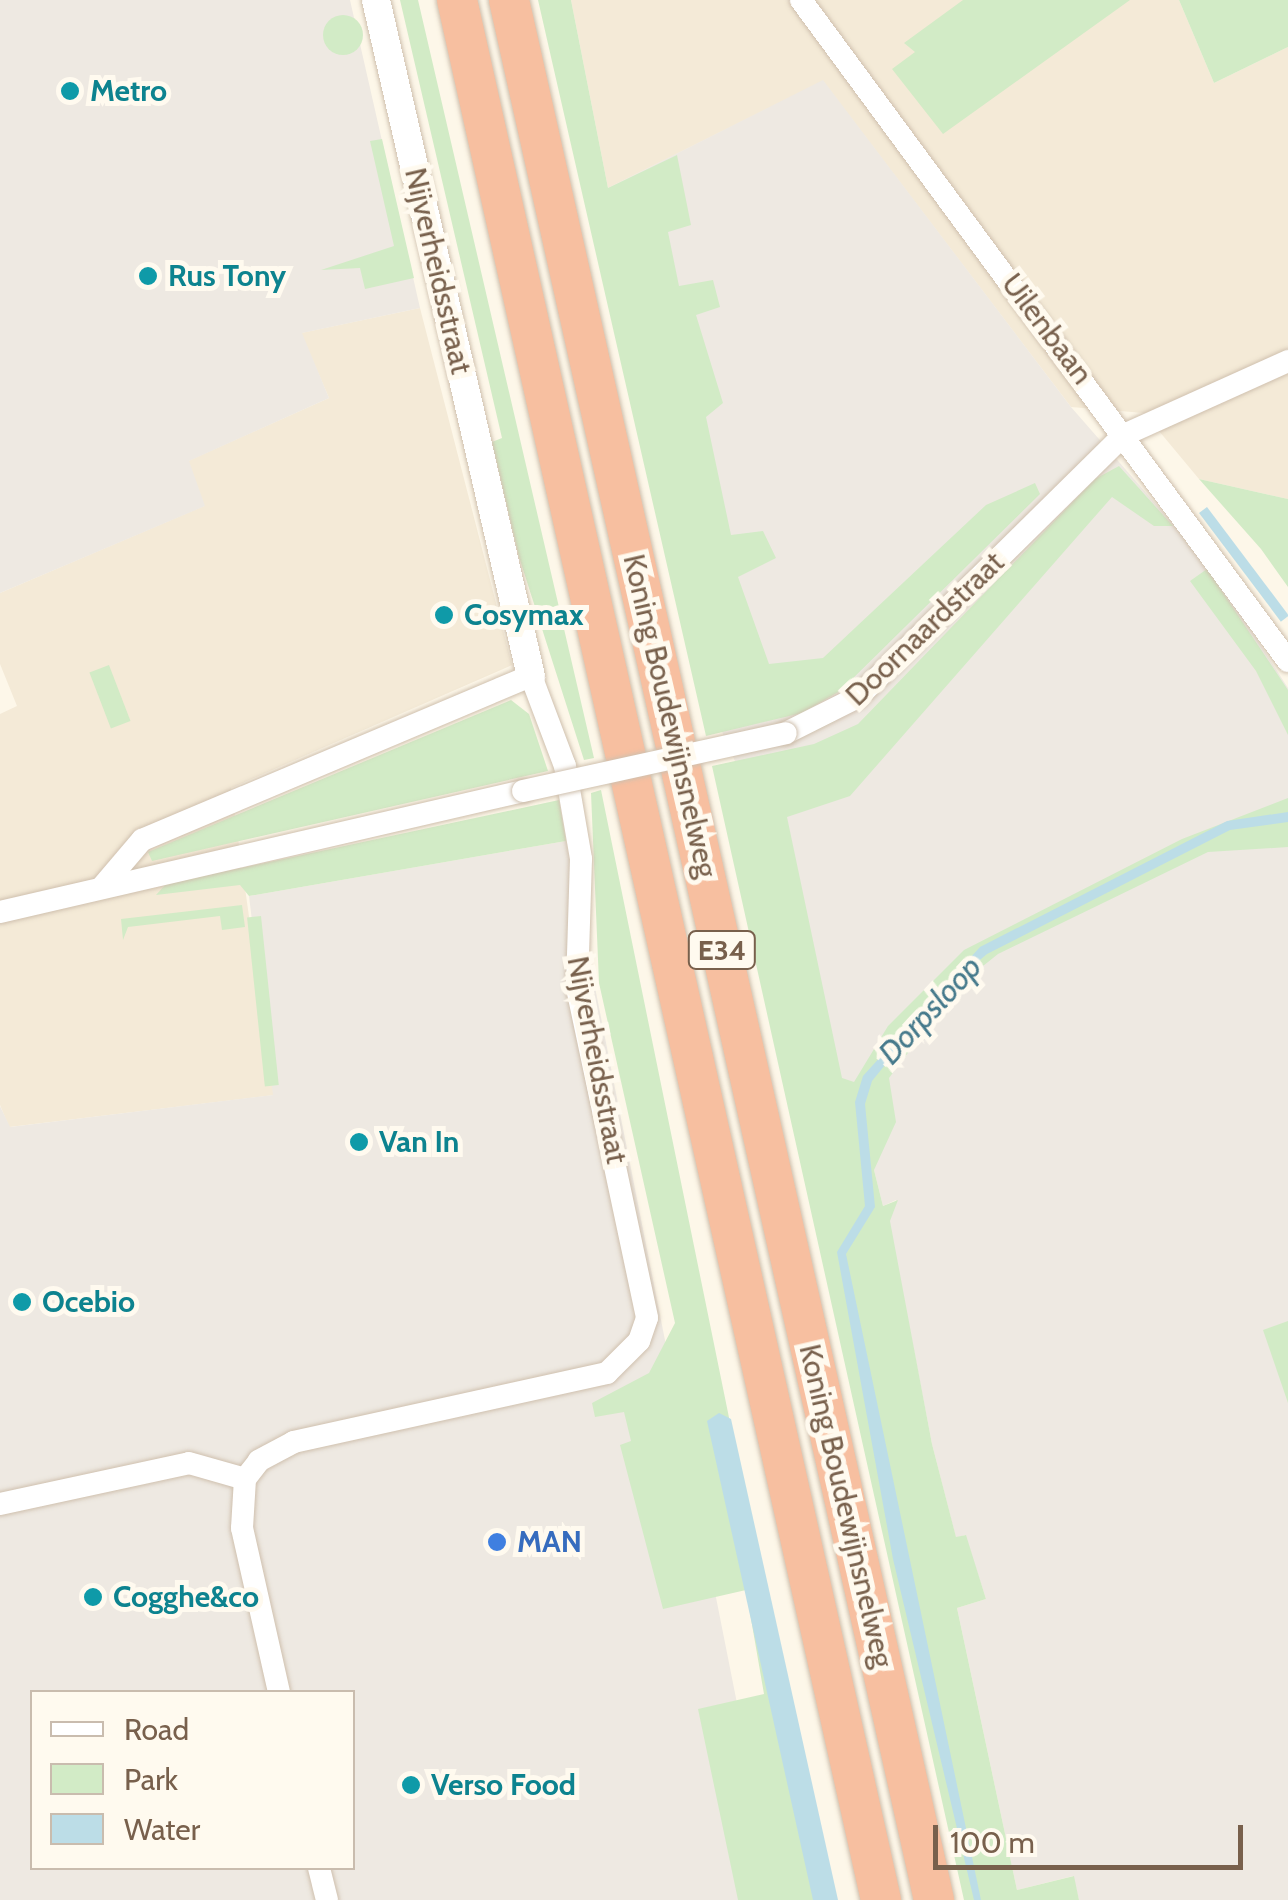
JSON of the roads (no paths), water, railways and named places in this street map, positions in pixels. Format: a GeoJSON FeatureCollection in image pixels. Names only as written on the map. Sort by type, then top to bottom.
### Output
{"type":"FeatureCollection","features":[{"type":"Feature","properties":{"kind":"highway","name":"Koning Boudewijnsnelweg"},"geometry":{"type":"LineString","coordinates":[[457,0],[882,1900]]}},
{"type":"Feature","properties":{"kind":"highway","name":"Koning Boudewijnsnelweg"},"geometry":{"type":"LineString","coordinates":[[509,0],[934,1900]]}},
{"type":"Feature","properties":{"kind":"street","name":"Nijverheidsstraat"},"geometry":{"type":"LineString","coordinates":[[245,1478],[294,1442],[607,1373],[639,1342],[647,1298],[577,988],[579,835],[531,676],[376,0]]}},
{"type":"Feature","properties":{"kind":"street","name":"Uilenbaan"},"geometry":{"type":"LineString","coordinates":[[801,0],[1288,661]]}},
{"type":"Feature","properties":{"kind":"street","name":"Doornaardstraat"},"geometry":{"type":"LineString","coordinates":[[0,912],[786,733],[858,697],[1124,435],[1288,361]]}},
{"type":"Feature","properties":{"kind":"street"},"geometry":{"type":"LineString","coordinates":[[102,887],[142,840],[531,676]]}},
{"type":"Feature","properties":{"kind":"street"},"geometry":{"type":"LineString","coordinates":[[0,1504],[188,1464],[245,1478],[242,1528],[280,1690]]}},
{"type":"Feature","properties":{"kind":"street"},"geometry":{"type":"LineString","coordinates":[[320,1870],[327,1900]]}},
{"type":"Feature","properties":{"kind":"water"},"geometry":{"type":"Polygon","coordinates":[[[1207,507],[1288,614],[1281,622],[1199,513],[1207,507]]]}},
{"type":"Feature","properties":{"kind":"water"},"geometry":{"type":"Polygon","coordinates":[[[1288,812],[1288,822],[1230,830],[987,954],[950,985],[872,1081],[865,1104],[875,1207],[846,1254],[981,1900],[974,1900],[893,1559],[837,1252],[865,1206],[855,1102],[863,1076],[980,947],[1227,821],[1288,812]]]}},
{"type":"Feature","properties":{"kind":"water"},"geometry":{"type":"Polygon","coordinates":[[[719,1413],[731,1419],[838,1900],[813,1900],[707,1421],[719,1413]]]}},
{"type":"Feature","properties":{"kind":"place","name":"Metro"},"geometry":{"type":"Point","coordinates":[70,91]}},
{"type":"Feature","properties":{"kind":"place","name":"Rus Tony"},"geometry":{"type":"Point","coordinates":[148,276]}},
{"type":"Feature","properties":{"kind":"place","name":"Cosymax"},"geometry":{"type":"Point","coordinates":[444,615]}},
{"type":"Feature","properties":{"kind":"place","name":"Van In"},"geometry":{"type":"Point","coordinates":[359,1142]}},
{"type":"Feature","properties":{"kind":"place","name":"Ocebio"},"geometry":{"type":"Point","coordinates":[22,1302]}},
{"type":"Feature","properties":{"kind":"place","name":"MAN"},"geometry":{"type":"Point","coordinates":[497,1542]}},
{"type":"Feature","properties":{"kind":"place","name":"Cogghe&co"},"geometry":{"type":"Point","coordinates":[93,1597]}},
{"type":"Feature","properties":{"kind":"place","name":"Verso Food"},"geometry":{"type":"Point","coordinates":[411,1785]}},
{"type":"Feature","properties":{"kind":"water label","name":"Dorpsloop"},"geometry":{"type":"Point","coordinates":[930,1010]}}]}
